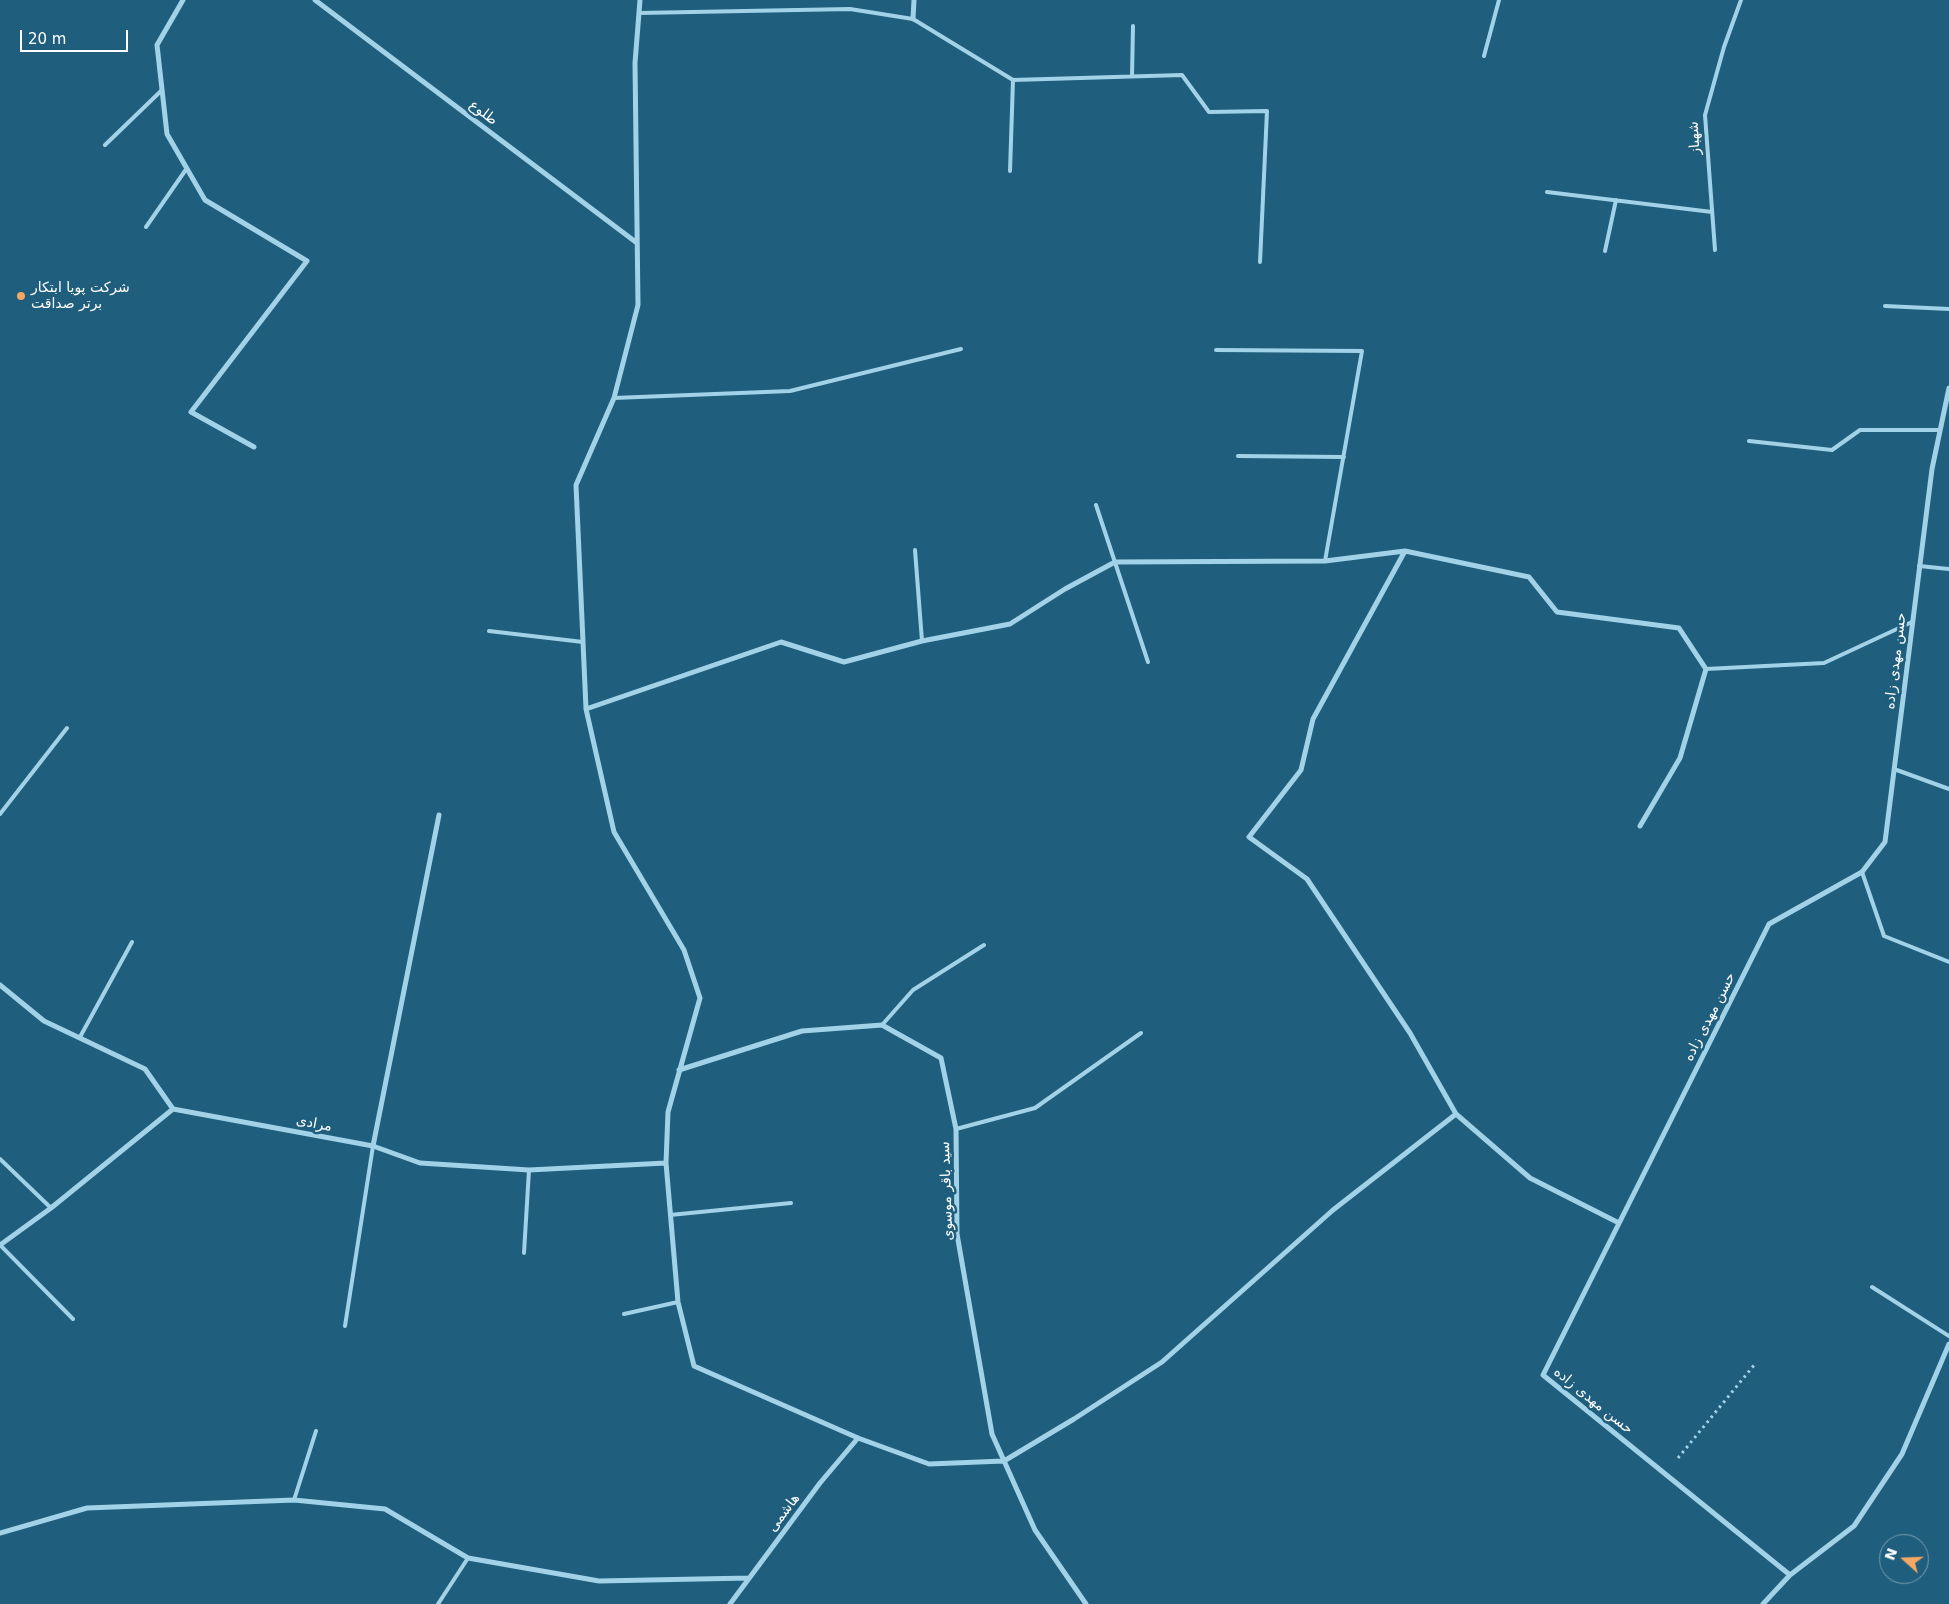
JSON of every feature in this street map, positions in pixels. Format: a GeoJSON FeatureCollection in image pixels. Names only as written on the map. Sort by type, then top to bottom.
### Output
{"type":"FeatureCollection","features":[{"type":"Feature","properties":{"kind":"street"},"geometry":{"type":"LineString","coordinates":[[183,0],[157,44],[168,134],[205,200],[307,261],[191,412],[254,447]]}},
{"type":"Feature","properties":{"kind":"street","name":"طلوع"},"geometry":{"type":"LineString","coordinates":[[315,0],[637,243]]}},
{"type":"Feature","properties":{"kind":"street"},"geometry":{"type":"LineString","coordinates":[[640,0],[635,62],[638,305],[614,398],[576,485],[586,708],[614,832],[684,950],[700,998],[668,1112],[666,1163],[678,1302],[694,1366],[858,1438],[929,1464],[1004,1461],[1074,1419],[1162,1362],[1333,1210],[1456,1114]]}},
{"type":"Feature","properties":{"kind":"street"},"geometry":{"type":"LineString","coordinates":[[913,20],[914,0]]}},
{"type":"Feature","properties":{"kind":"street","name":"حسن مهدی زاده"},"geometry":{"type":"LineString","coordinates":[[1790,1576],[1542,1375],[1769,924],[1862,872],[1885,842],[1932,468],[1949,392]]}},
{"type":"Feature","properties":{"kind":"street"},"geometry":{"type":"LineString","coordinates":[[586,708],[781,642],[844,662],[922,641],[1010,624],[1065,589],[1115,562],[1325,561],[1405,551],[1529,577],[1556,612],[1678,628],[1706,669],[1680,758],[1640,826]]}},
{"type":"Feature","properties":{"kind":"street"},"geometry":{"type":"LineString","coordinates":[[1405,551],[1313,719],[1301,770],[1250,837],[1307,879],[1410,1033],[1456,1114],[1530,1178],[1619,1223]]}},
{"type":"Feature","properties":{"kind":"street"},"geometry":{"type":"LineString","coordinates":[[373,1146],[439,815]]}},
{"type":"Feature","properties":{"kind":"street"},"geometry":{"type":"LineString","coordinates":[[0,985],[44,1021],[145,1069],[173,1109],[51,1208],[0,1245]]}},
{"type":"Feature","properties":{"kind":"street"},"geometry":{"type":"LineString","coordinates":[[679,1070],[802,1031],[882,1025]]}},
{"type":"Feature","properties":{"kind":"street","name":"سید باقر موسوی"},"geometry":{"type":"LineString","coordinates":[[882,1025],[941,1058],[956,1129],[957,1234],[992,1434],[1035,1530],[1086,1604]]}},
{"type":"Feature","properties":{"kind":"street","name":"مرادی"},"geometry":{"type":"LineString","coordinates":[[173,1109],[373,1146],[420,1163],[529,1170],[666,1163]]}},
{"type":"Feature","properties":{"kind":"street"},"geometry":{"type":"LineString","coordinates":[[1764,1604],[1790,1576],[1854,1526],[1902,1454],[1949,1344]]}},
{"type":"Feature","properties":{"kind":"street","name":"هاشمی"},"geometry":{"type":"LineString","coordinates":[[730,1604],[820,1483],[858,1438]]}},
{"type":"Feature","properties":{"kind":"street"},"geometry":{"type":"LineString","coordinates":[[0,1533],[87,1508],[294,1500],[385,1509],[468,1558],[599,1581],[750,1578]]}},
{"type":"Feature","properties":{"kind":"lane"},"geometry":{"type":"LineString","coordinates":[[1484,56],[1499,0]]}},
{"type":"Feature","properties":{"kind":"lane","name":"شهباز"},"geometry":{"type":"LineString","coordinates":[[1715,250],[1705,115],[1724,47],[1741,0]]}},
{"type":"Feature","properties":{"kind":"lane"},"geometry":{"type":"LineString","coordinates":[[640,13],[850,9],[913,20],[1013,80],[1182,75],[1208,112],[1267,111],[1260,262]]}},
{"type":"Feature","properties":{"kind":"lane"},"geometry":{"type":"LineString","coordinates":[[1132,76],[1133,26]]}},
{"type":"Feature","properties":{"kind":"lane"},"geometry":{"type":"LineString","coordinates":[[1010,171],[1013,80]]}},
{"type":"Feature","properties":{"kind":"lane"},"geometry":{"type":"LineString","coordinates":[[106,145],[162,90]]}},
{"type":"Feature","properties":{"kind":"lane"},"geometry":{"type":"LineString","coordinates":[[146,227],[187,168]]}},
{"type":"Feature","properties":{"kind":"lane"},"geometry":{"type":"LineString","coordinates":[[1547,192],[1712,212]]}},
{"type":"Feature","properties":{"kind":"lane"},"geometry":{"type":"LineString","coordinates":[[1605,251],[1616,200]]}},
{"type":"Feature","properties":{"kind":"lane"},"geometry":{"type":"LineString","coordinates":[[1885,306],[1949,309]]}},
{"type":"Feature","properties":{"kind":"lane"},"geometry":{"type":"LineString","coordinates":[[614,398],[790,391],[961,349]]}},
{"type":"Feature","properties":{"kind":"lane"},"geometry":{"type":"LineString","coordinates":[[1216,350],[1362,351],[1325,561]]}},
{"type":"Feature","properties":{"kind":"lane"},"geometry":{"type":"LineString","coordinates":[[1749,441],[1832,450],[1860,430],[1940,430]]}},
{"type":"Feature","properties":{"kind":"lane"},"geometry":{"type":"LineString","coordinates":[[1238,456],[1344,457]]}},
{"type":"Feature","properties":{"kind":"lane"},"geometry":{"type":"LineString","coordinates":[[1096,506],[1148,662]]}},
{"type":"Feature","properties":{"kind":"lane"},"geometry":{"type":"LineString","coordinates":[[915,550],[922,641]]}},
{"type":"Feature","properties":{"kind":"lane"},"geometry":{"type":"LineString","coordinates":[[1919,566],[1949,569]]}},
{"type":"Feature","properties":{"kind":"lane"},"geometry":{"type":"LineString","coordinates":[[1706,669],[1824,663],[1912,622]]}},
{"type":"Feature","properties":{"kind":"lane"},"geometry":{"type":"LineString","coordinates":[[489,631],[583,642]]}},
{"type":"Feature","properties":{"kind":"lane"},"geometry":{"type":"LineString","coordinates":[[0,814],[67,728]]}},
{"type":"Feature","properties":{"kind":"lane"},"geometry":{"type":"LineString","coordinates":[[1894,769],[1949,789]]}},
{"type":"Feature","properties":{"kind":"lane"},"geometry":{"type":"LineString","coordinates":[[1862,872],[1884,936],[1949,962]]}},
{"type":"Feature","properties":{"kind":"lane"},"geometry":{"type":"LineString","coordinates":[[80,1038],[132,942]]}},
{"type":"Feature","properties":{"kind":"lane"},"geometry":{"type":"LineString","coordinates":[[882,1025],[913,990],[984,945]]}},
{"type":"Feature","properties":{"kind":"lane"},"geometry":{"type":"LineString","coordinates":[[956,1129],[1035,1108],[1141,1033]]}},
{"type":"Feature","properties":{"kind":"lane"},"geometry":{"type":"LineString","coordinates":[[345,1326],[373,1146]]}},
{"type":"Feature","properties":{"kind":"lane"},"geometry":{"type":"LineString","coordinates":[[0,1159],[51,1208]]}},
{"type":"Feature","properties":{"kind":"lane"},"geometry":{"type":"LineString","coordinates":[[524,1254],[529,1170]]}},
{"type":"Feature","properties":{"kind":"lane"},"geometry":{"type":"LineString","coordinates":[[670,1215],[792,1204]]}},
{"type":"Feature","properties":{"kind":"lane"},"geometry":{"type":"LineString","coordinates":[[0,1245],[74,1319]]}},
{"type":"Feature","properties":{"kind":"lane"},"geometry":{"type":"LineString","coordinates":[[1872,1287],[1949,1336]]}},
{"type":"Feature","properties":{"kind":"lane"},"geometry":{"type":"LineString","coordinates":[[624,1314],[678,1302]]}},
{"type":"Feature","properties":{"kind":"lane"},"geometry":{"type":"LineString","coordinates":[[294,1500],[316,1431]]}},
{"type":"Feature","properties":{"kind":"lane"},"geometry":{"type":"LineString","coordinates":[[438,1604],[468,1558]]}},
{"type":"Feature","properties":{"kind":"path"},"geometry":{"type":"LineString","coordinates":[[1665,1474],[1755,1364]]}},
{"type":"Feature","properties":{"kind":"place","name":"شرکت پویا ابتکار برتر صداقت"},"geometry":{"type":"Point","coordinates":[21,296]}}]}
